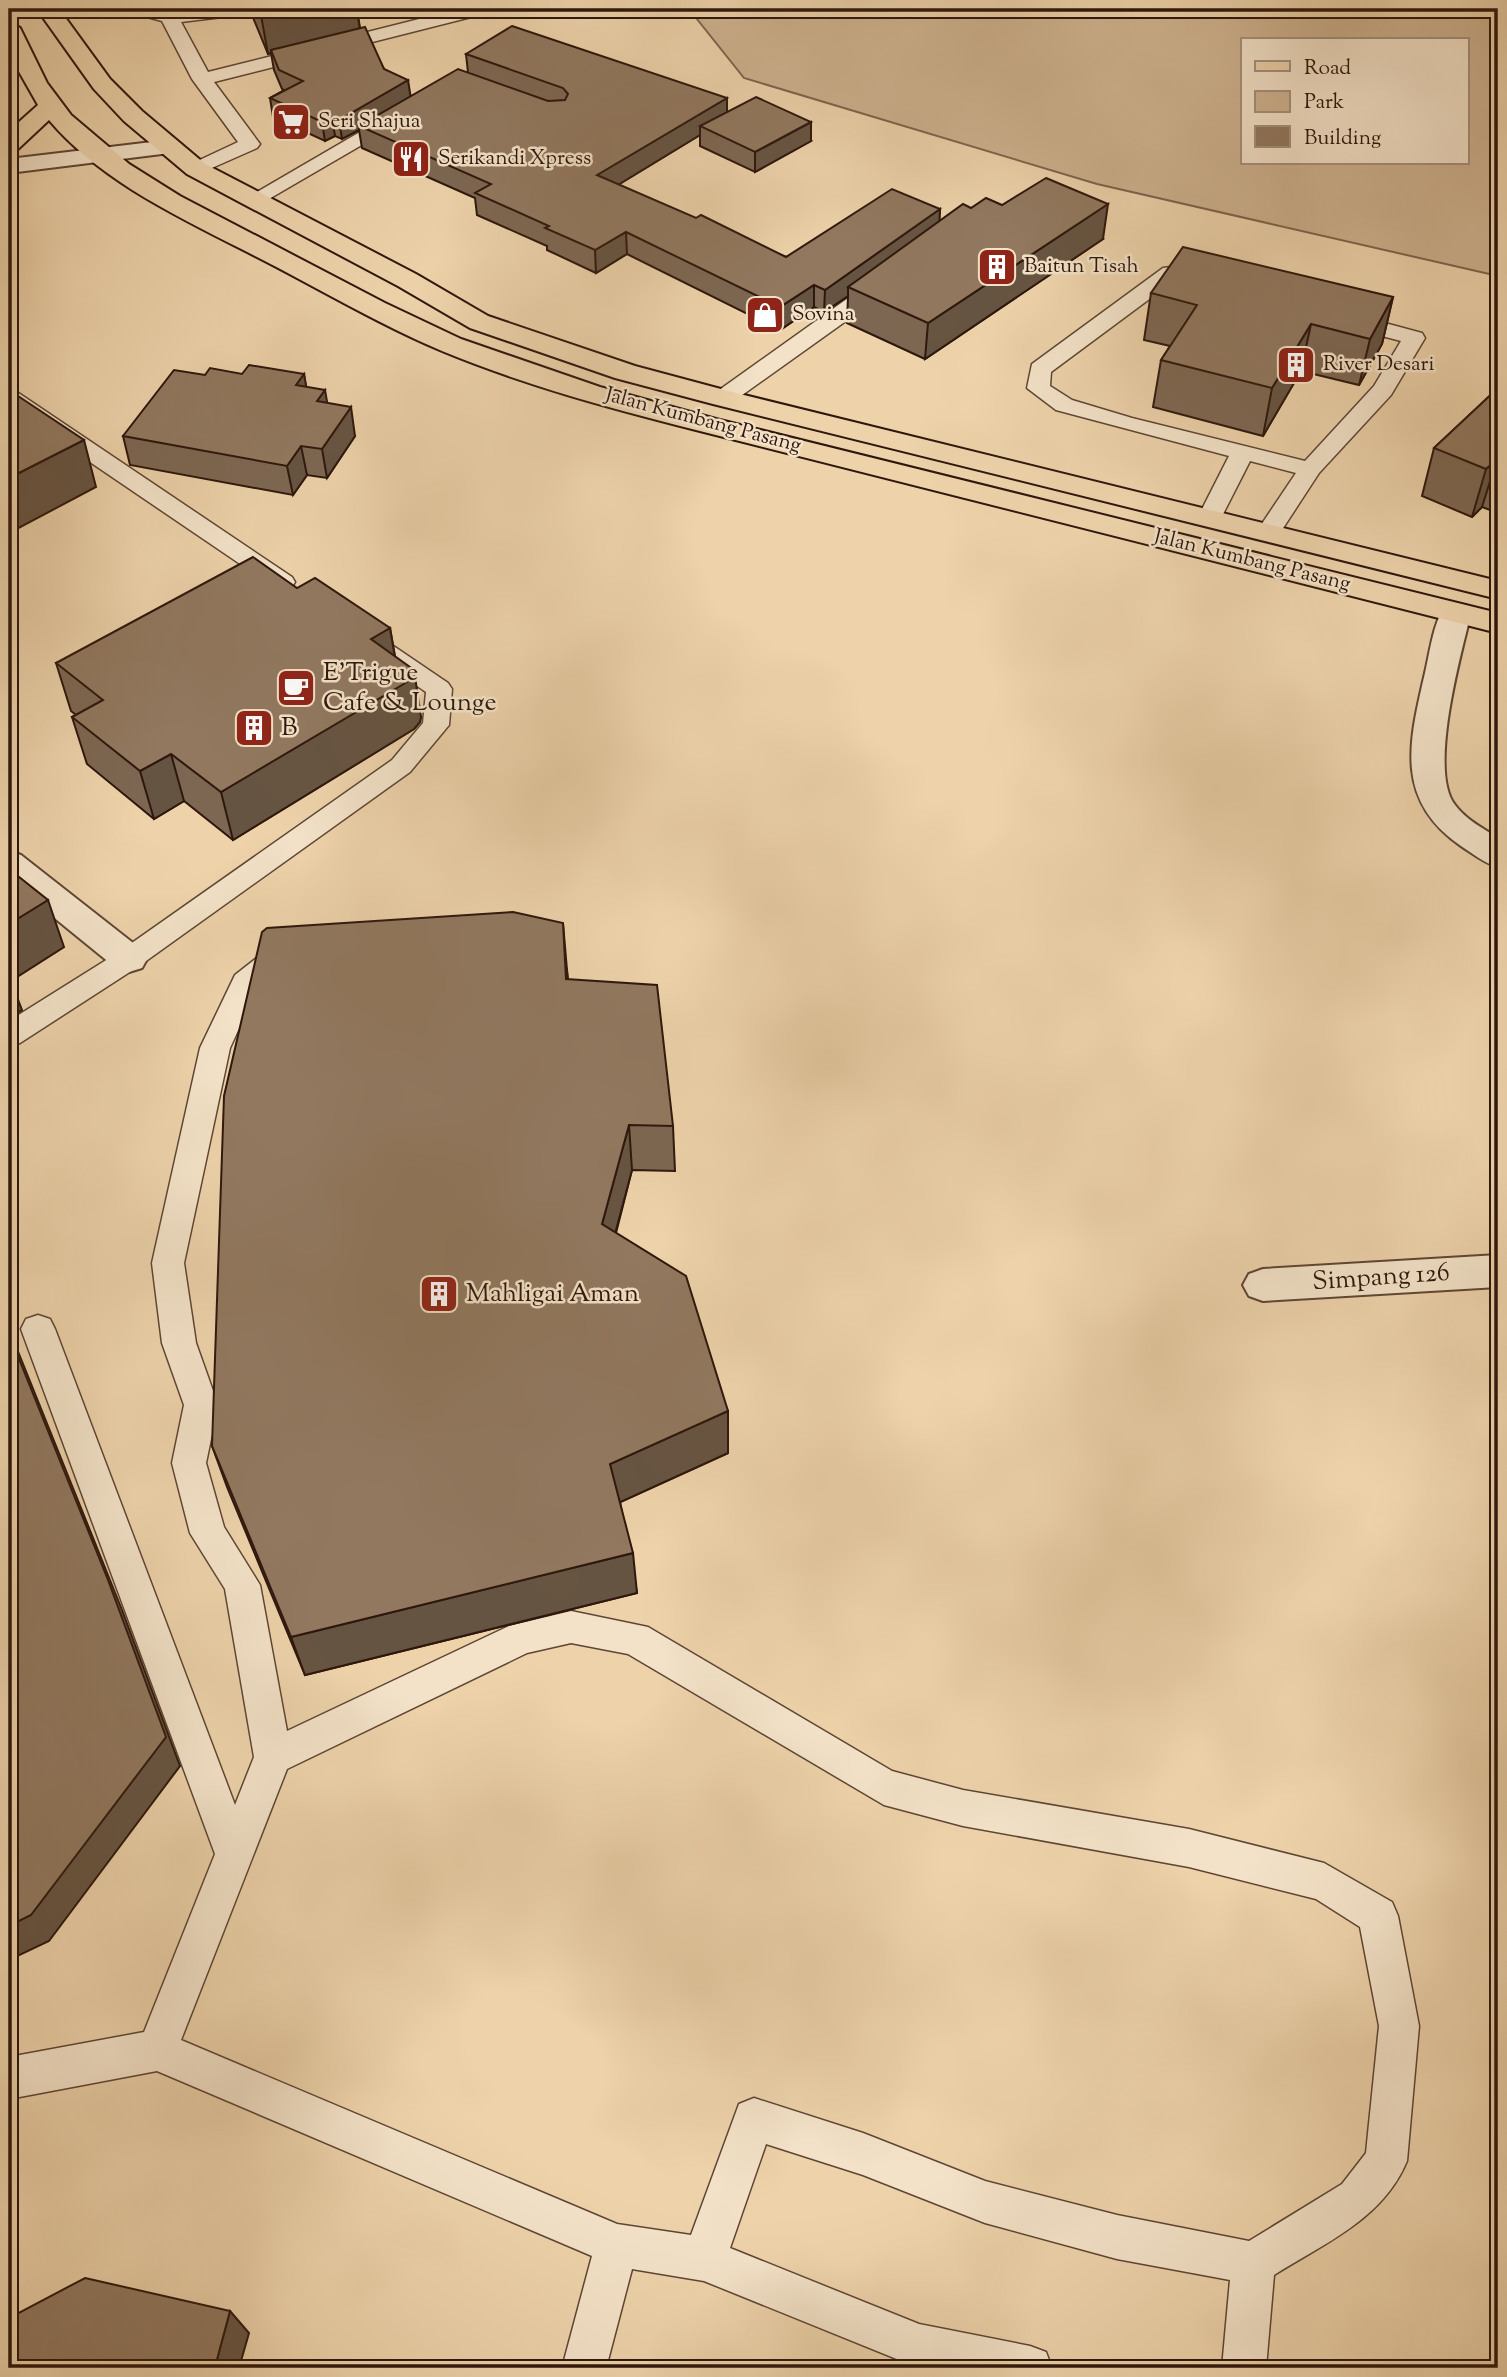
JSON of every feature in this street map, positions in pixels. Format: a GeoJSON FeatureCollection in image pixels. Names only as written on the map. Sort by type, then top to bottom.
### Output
{"type":"FeatureCollection","features":[{"type":"Feature","properties":{"kind":"main road","name":"Jalan Kumbang Pasang"},"geometry":{"type":"LineString","coordinates":[[52,9],[102,84],[196,169],[479,322],[614,369],[723,398],[1498,590]]}},
{"type":"Feature","properties":{"kind":"main road","name":"Jalan Kumbang Pasang"},"geometry":{"type":"LineString","coordinates":[[9,28],[29,75],[50,106],[75,133],[103,155],[149,187],[222,229],[394,317],[475,354],[583,390],[751,435],[1498,623]]}},
{"type":"Feature","properties":{"kind":"main road"},"geometry":{"type":"LineString","coordinates":[[9,144],[50,106]]}},
{"type":"Feature","properties":{"kind":"street"},"geometry":{"type":"LineString","coordinates":[[9,166],[169,146]]}},
{"type":"Feature","properties":{"kind":"street"},"geometry":{"type":"LineString","coordinates":[[1456,613],[1435,697],[1427,776],[1440,811],[1498,855]]}},
{"type":"Feature","properties":{"kind":"street"},"geometry":{"type":"LineString","coordinates":[[9,863],[129,959]]}},
{"type":"Feature","properties":{"kind":"street","name":"Simpang 126"},"geometry":{"type":"LineString","coordinates":[[1263,1285],[1498,1271]]}},
{"type":"Feature","properties":{"kind":"lane"},"geometry":{"type":"LineString","coordinates":[[139,9],[168,13],[239,9]]}},
{"type":"Feature","properties":{"kind":"lane"},"geometry":{"type":"LineString","coordinates":[[202,79],[480,9]]}},
{"type":"Feature","properties":{"kind":"lane"},"geometry":{"type":"LineString","coordinates":[[168,13],[202,79],[250,144],[196,169]]}},
{"type":"Feature","properties":{"kind":"lane"},"geometry":{"type":"LineString","coordinates":[[255,199],[410,109]]}},
{"type":"Feature","properties":{"kind":"lane"},"geometry":{"type":"LineString","coordinates":[[1225,287],[1171,273],[1040,369],[1038,388],[1076,409],[1310,468]]}},
{"type":"Feature","properties":{"kind":"lane"},"geometry":{"type":"LineString","coordinates":[[723,398],[893,276]]}},
{"type":"Feature","properties":{"kind":"lane"},"geometry":{"type":"LineString","coordinates":[[1267,534],[1310,468],[1383,390],[1414,338],[1319,312]]}},
{"type":"Feature","properties":{"kind":"lane"},"geometry":{"type":"LineString","coordinates":[[9,397],[301,595]]}},
{"type":"Feature","properties":{"kind":"lane"},"geometry":{"type":"LineString","coordinates":[[1209,519],[1230,484],[1242,452]]}},
{"type":"Feature","properties":{"kind":"lane"},"geometry":{"type":"LineString","coordinates":[[9,1035],[129,959],[401,766],[436,725],[439,690],[358,634]]}},
{"type":"Feature","properties":{"kind":"lane"},"geometry":{"type":"LineString","coordinates":[[157,2050],[273,1757],[242,1585],[208,1533],[189,1463],[201,1405],[179,1343],[168,1263],[215,1048],[245,983],[285,950],[312,949]]}},
{"type":"Feature","properties":{"kind":"lane"},"geometry":{"type":"LineString","coordinates":[[38,1329],[234,1853]]}},
{"type":"Feature","properties":{"kind":"lane"},"geometry":{"type":"LineString","coordinates":[[273,1757],[522,1638],[571,1627],[635,1639],[884,1787],[963,1808],[1189,1848],[1324,1882],[1378,1916],[1399,2026],[1386,2161],[1357,2199],[1253,2263],[1117,2237],[985,2202],[863,2154],[754,2119],[704,2259]]}},
{"type":"Feature","properties":{"kind":"lane"},"geometry":{"type":"LineString","coordinates":[[9,2078],[157,2050],[617,2245],[704,2259],[919,2346],[1030,2368]]}},
{"type":"Feature","properties":{"kind":"lane"},"geometry":{"type":"LineString","coordinates":[[584,2368],[617,2245]]}},
{"type":"Feature","properties":{"kind":"lane"},"geometry":{"type":"LineString","coordinates":[[1244,2368],[1253,2263]]}},
{"type":"Feature","properties":{"kind":"green space"},"geometry":{"type":"Polygon","coordinates":[[[689,9],[1498,9],[1498,276],[1097,184],[744,78],[689,9]]]}},
{"type":"Feature","properties":{"kind":"building"},"geometry":{"type":"Polygon","coordinates":[[[512,26],[727,98],[597,175],[696,218],[701,215],[786,257],[892,189],[940,209],[825,290],[814,285],[780,307],[626,232],[595,250],[475,193],[491,184],[359,126],[458,69],[548,101],[565,100],[568,94],[563,88],[466,54],[512,26]]]}},
{"type":"Feature","properties":{"kind":"building"},"geometry":{"type":"Polygon","coordinates":[[[365,27],[384,69],[408,80],[339,120],[332,117],[322,122],[270,98],[303,81],[279,70],[271,50],[365,27]]]}},
{"type":"Feature","properties":{"kind":"building"},"geometry":{"type":"Polygon","coordinates":[[[756,97],[811,122],[755,152],[700,126],[756,97]]]}},
{"type":"Feature","properties":{"kind":"building"},"geometry":{"type":"Polygon","coordinates":[[[1046,178],[1108,204],[928,323],[848,287],[963,204],[971,208],[986,198],[1002,205],[1046,178]]]}},
{"type":"Feature","properties":{"kind":"building"},"geometry":{"type":"Polygon","coordinates":[[[1183,247],[1393,297],[1370,339],[1311,324],[1272,388],[1161,360],[1197,305],[1151,293],[1183,247]]]}},
{"type":"Feature","properties":{"kind":"building"},"geometry":{"type":"Polygon","coordinates":[[[249,365],[304,374],[296,385],[325,390],[317,401],[351,407],[322,449],[301,446],[287,466],[123,436],[174,370],[205,375],[210,368],[242,374],[249,365]]]}},
{"type":"Feature","properties":{"kind":"building"},"geometry":{"type":"Polygon","coordinates":[[[1498,388],[1498,460],[1486,469],[1434,448],[1498,388]]]}},
{"type":"Feature","properties":{"kind":"building"},"geometry":{"type":"Polygon","coordinates":[[[9,390],[84,440],[9,478],[9,390]]]}},
{"type":"Feature","properties":{"kind":"building","name":"B"},"geometry":{"type":"Polygon","coordinates":[[[253,557],[297,588],[315,578],[390,628],[371,639],[414,670],[413,674],[407,682],[221,792],[171,754],[140,771],[72,717],[103,700],[56,663],[253,557]]]}},
{"type":"Feature","properties":{"kind":"building"},"geometry":{"type":"Polygon","coordinates":[[[9,869],[48,900],[9,924],[9,869]]]}},
{"type":"Feature","properties":{"kind":"building","name":"Mahligai Aman"},"geometry":{"type":"Polygon","coordinates":[[[513,912],[563,923],[566,979],[657,985],[673,1126],[629,1125],[602,1224],[686,1276],[728,1411],[610,1464],[633,1553],[291,1637],[212,1446],[224,1096],[262,932],[267,928],[513,912]]]}},
{"type":"Feature","properties":{"kind":"building"},"geometry":{"type":"Polygon","coordinates":[[[9,1334],[108,1580],[166,1737],[31,1915],[9,1926],[9,1334]]]}},
{"type":"Feature","properties":{"kind":"building"},"geometry":{"type":"Polygon","coordinates":[[[85,2278],[230,2311],[215,2367],[221,2368],[9,2368],[9,2318],[85,2278]]]}},
{"type":"Feature","properties":{"kind":"place","name":"Seri Shajua"},"geometry":{"type":"Point","coordinates":[291,122]}},
{"type":"Feature","properties":{"kind":"place","name":"Serikandi Xpress"},"geometry":{"type":"Point","coordinates":[411,159]}},
{"type":"Feature","properties":{"kind":"place","name":"Baitun Tisah"},"geometry":{"type":"Point","coordinates":[997,267]}},
{"type":"Feature","properties":{"kind":"place","name":"Sovina"},"geometry":{"type":"Point","coordinates":[765,315]}},
{"type":"Feature","properties":{"kind":"place","name":"River Desari"},"geometry":{"type":"Point","coordinates":[1296,365]}},
{"type":"Feature","properties":{"kind":"place","name":"E'Trigue Cafe & Lounge"},"geometry":{"type":"Point","coordinates":[296,688]}},
{"type":"Feature","properties":{"kind":"place","name":"B"},"geometry":{"type":"Point","coordinates":[254,728]}},
{"type":"Feature","properties":{"kind":"place","name":"Mahligai Aman"},"geometry":{"type":"Point","coordinates":[439,1294]}}]}
